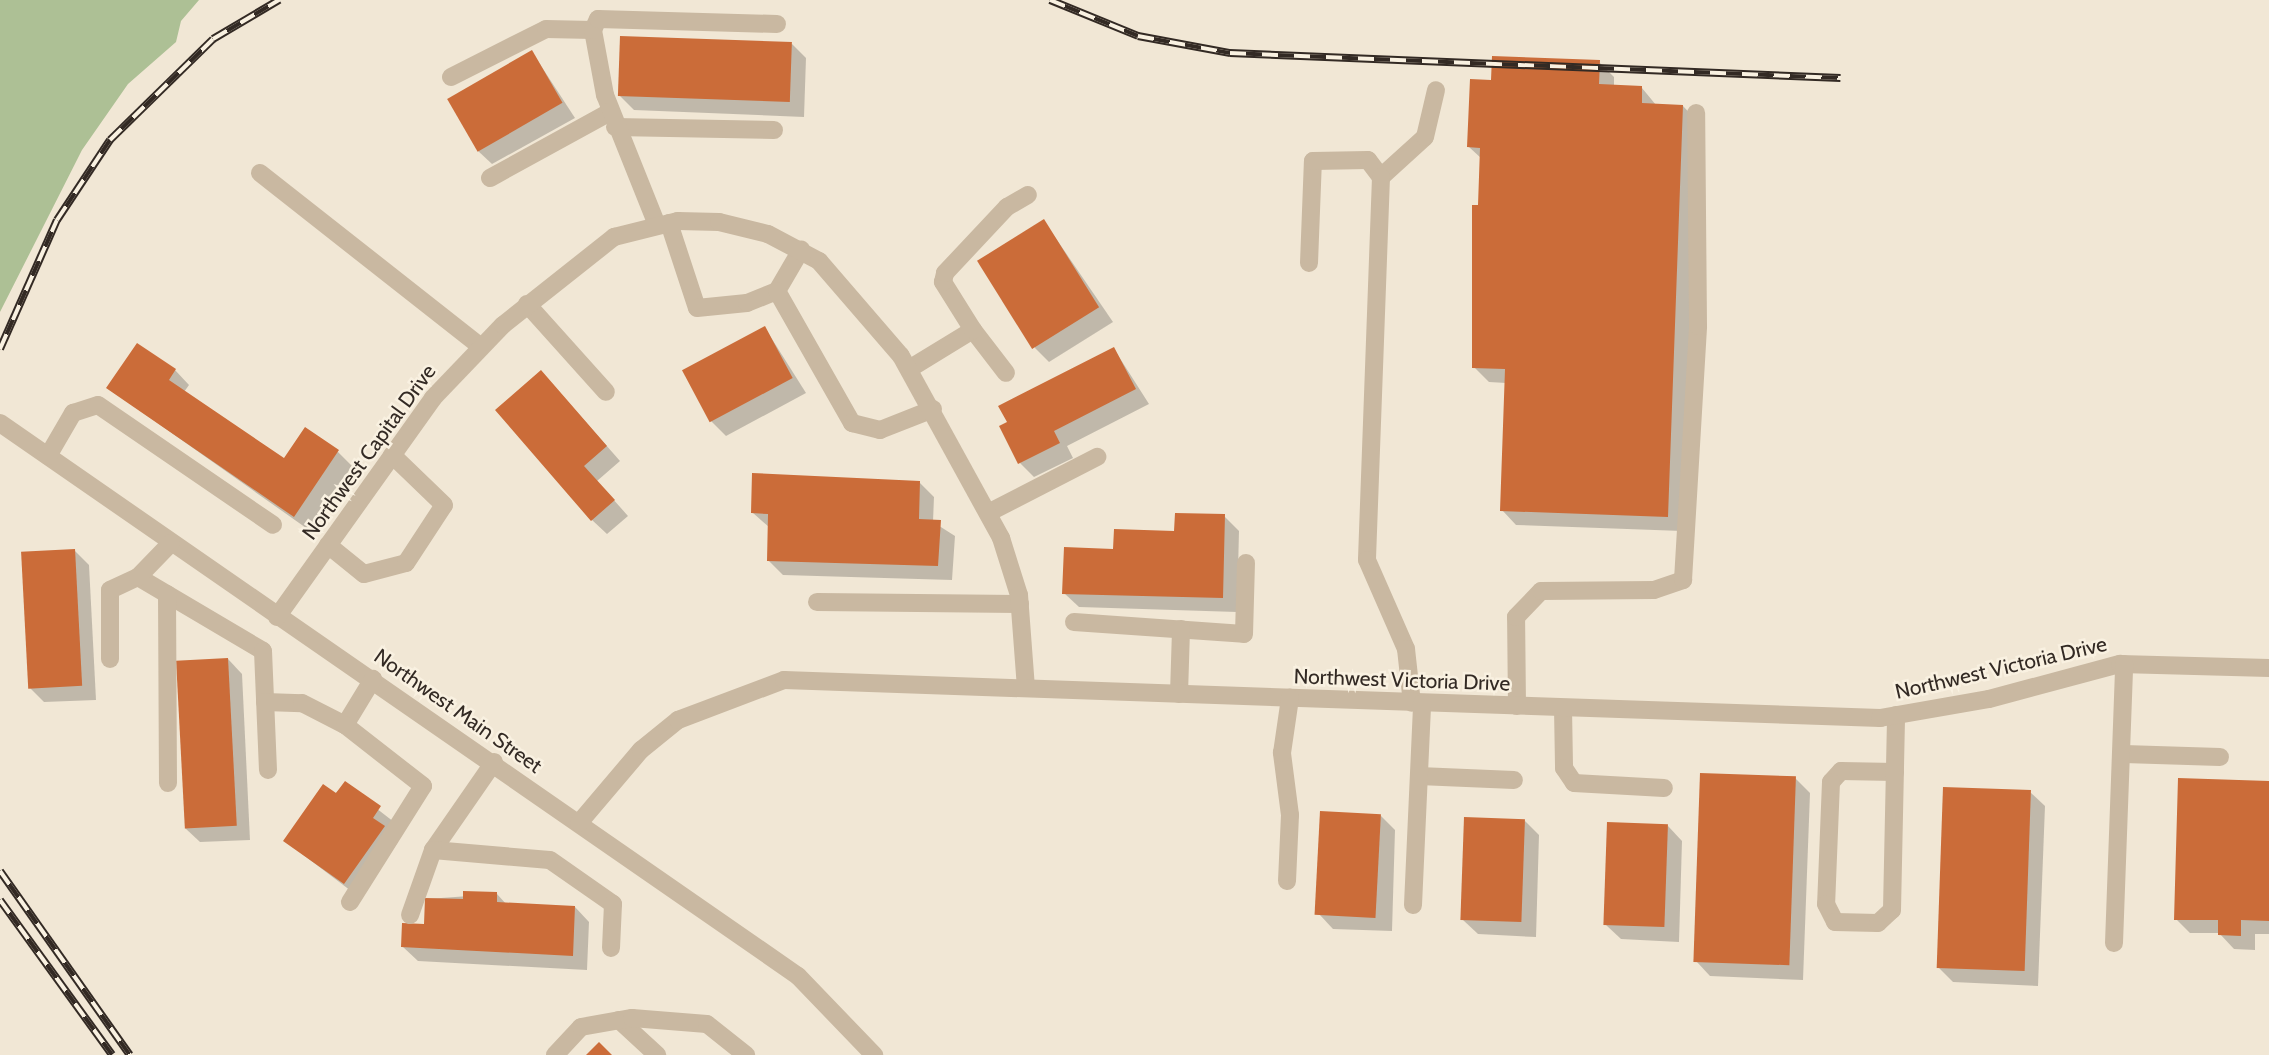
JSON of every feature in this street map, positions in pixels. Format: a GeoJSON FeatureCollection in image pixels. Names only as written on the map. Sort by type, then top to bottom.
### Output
{"type":"FeatureCollection","features":[{"type":"Feature","properties":{"kind":"street"},"geometry":{"type":"LineString","coordinates":[[451,77],[545,29],[593,30],[606,18],[777,24]]}},
{"type":"Feature","properties":{"kind":"street"},"geometry":{"type":"LineString","coordinates":[[593,30],[613,120],[663,224],[697,308],[747,303],[777,292],[801,250]]}},
{"type":"Feature","properties":{"kind":"street"},"geometry":{"type":"LineString","coordinates":[[1381,177],[1425,137],[1436,90]]}},
{"type":"Feature","properties":{"kind":"street"},"geometry":{"type":"LineString","coordinates":[[1517,706],[1516,617],[1541,591],[1654,590],[1683,580],[1698,326],[1696,113]]}},
{"type":"Feature","properties":{"kind":"street"},"geometry":{"type":"LineString","coordinates":[[490,178],[613,120],[774,130]]}},
{"type":"Feature","properties":{"kind":"street"},"geometry":{"type":"LineString","coordinates":[[1309,263],[1313,161],[1368,160],[1381,177],[1367,560],[1406,649],[1417,703],[1419,775],[1413,905]]}},
{"type":"Feature","properties":{"kind":"street"},"geometry":{"type":"LineString","coordinates":[[260,173],[481,347]]}},
{"type":"Feature","properties":{"kind":"street"},"geometry":{"type":"LineString","coordinates":[[1006,373],[973,330],[943,282],[945,273],[1007,207],[1028,195]]}},
{"type":"Feature","properties":{"kind":"street","name":"Northwest Capital Drive"},"geometry":{"type":"LineString","coordinates":[[277,617],[392,455],[481,347],[527,304],[592,251],[663,224],[732,225],[801,250],[864,306],[909,369],[988,513],[1020,604],[1026,688]]}},
{"type":"Feature","properties":{"kind":"street"},"geometry":{"type":"LineString","coordinates":[[777,292],[852,424],[880,430],[933,409]]}},
{"type":"Feature","properties":{"kind":"street"},"geometry":{"type":"LineString","coordinates":[[527,304],[606,392]]}},
{"type":"Feature","properties":{"kind":"street"},"geometry":{"type":"LineString","coordinates":[[909,369],[973,330]]}},
{"type":"Feature","properties":{"kind":"street"},"geometry":{"type":"LineString","coordinates":[[48,456],[74,413],[98,405],[273,525]]}},
{"type":"Feature","properties":{"kind":"street","name":"Northwest Main Street"},"geometry":{"type":"LineString","coordinates":[[0,423],[277,617],[494,762],[798,976],[874,1055]]}},
{"type":"Feature","properties":{"kind":"street"},"geometry":{"type":"LineString","coordinates":[[328,545],[364,575],[406,563],[444,505],[392,455]]}},
{"type":"Feature","properties":{"kind":"street"},"geometry":{"type":"LineString","coordinates":[[988,513],[1097,457]]}},
{"type":"Feature","properties":{"kind":"street"},"geometry":{"type":"LineString","coordinates":[[110,659],[110,590],[138,577],[171,542]]}},
{"type":"Feature","properties":{"kind":"street"},"geometry":{"type":"LineString","coordinates":[[1074,622],[1244,634],[1246,563]]}},
{"type":"Feature","properties":{"kind":"street"},"geometry":{"type":"LineString","coordinates":[[138,577],[263,651],[268,770]]}},
{"type":"Feature","properties":{"kind":"street"},"geometry":{"type":"LineString","coordinates":[[167,594],[168,783]]}},
{"type":"Feature","properties":{"kind":"street"},"geometry":{"type":"LineString","coordinates":[[817,602],[1020,604]]}},
{"type":"Feature","properties":{"kind":"street"},"geometry":{"type":"LineString","coordinates":[[1179,694],[1181,629]]}},
{"type":"Feature","properties":{"kind":"street"},"geometry":{"type":"LineString","coordinates":[[2114,943],[2124,754],[2124,664]]}},
{"type":"Feature","properties":{"kind":"street","name":"Northwest Victoria Drive"},"geometry":{"type":"LineString","coordinates":[[579,823],[662,732],[763,685],[808,680],[1563,708],[1896,715],[2124,664],[2269,668]]}},
{"type":"Feature","properties":{"kind":"street"},"geometry":{"type":"LineString","coordinates":[[345,725],[373,679]]}},
{"type":"Feature","properties":{"kind":"street"},"geometry":{"type":"LineString","coordinates":[[1287,881],[1290,815],[1282,753],[1290,698]]}},
{"type":"Feature","properties":{"kind":"street"},"geometry":{"type":"LineString","coordinates":[[265,702],[302,703],[345,725],[423,786],[350,902]]}},
{"type":"Feature","properties":{"kind":"street"},"geometry":{"type":"LineString","coordinates":[[1563,708],[1564,768],[1574,783],[1664,788]]}},
{"type":"Feature","properties":{"kind":"street"},"geometry":{"type":"LineString","coordinates":[[1895,772],[1840,771],[1831,782],[1826,904],[1835,922],[1878,923],[1892,910],[1895,772],[1896,715]]}},
{"type":"Feature","properties":{"kind":"street"},"geometry":{"type":"LineString","coordinates":[[2124,754],[2220,757]]}},
{"type":"Feature","properties":{"kind":"street"},"geometry":{"type":"LineString","coordinates":[[410,915],[433,850],[494,762]]}},
{"type":"Feature","properties":{"kind":"street"},"geometry":{"type":"LineString","coordinates":[[1419,775],[1514,780]]}},
{"type":"Feature","properties":{"kind":"street"},"geometry":{"type":"LineString","coordinates":[[433,850],[550,860],[613,904],[611,948]]}},
{"type":"Feature","properties":{"kind":"street"},"geometry":{"type":"LineString","coordinates":[[555,1055],[581,1027],[619,1020],[707,1024],[746,1055]]}},
{"type":"Feature","properties":{"kind":"street"},"geometry":{"type":"LineString","coordinates":[[619,1020],[657,1055]]}},
{"type":"Feature","properties":{"kind":"green space"},"geometry":{"type":"Polygon","coordinates":[[[0,0],[199,0],[181,21],[176,42],[128,84],[82,150],[0,312],[0,0]]]}},
{"type":"Feature","properties":{"kind":"building"},"geometry":{"type":"Polygon","coordinates":[[[620,36],[792,42],[790,102],[618,96],[620,36]]]}},
{"type":"Feature","properties":{"kind":"building"},"geometry":{"type":"Polygon","coordinates":[[[532,50],[562,103],[478,152],[447,99],[532,50]]]}},
{"type":"Feature","properties":{"kind":"building"},"geometry":{"type":"Polygon","coordinates":[[[1492,56],[1600,60],[1599,84],[1642,86],[1642,103],[1683,105],[1668,517],[1500,511],[1505,369],[1472,368],[1472,205],[1478,205],[1480,148],[1467,147],[1470,79],[1491,80],[1492,56]]]}},
{"type":"Feature","properties":{"kind":"building"},"geometry":{"type":"Polygon","coordinates":[[[1044,219],[1099,307],[1032,349],[977,261],[1044,219]]]}},
{"type":"Feature","properties":{"kind":"building"},"geometry":{"type":"Polygon","coordinates":[[[765,326],[793,378],[710,422],[682,370],[765,326]]]}},
{"type":"Feature","properties":{"kind":"building"},"geometry":{"type":"Polygon","coordinates":[[[137,343],[176,369],[169,380],[284,458],[305,427],[339,450],[294,517],[106,388],[137,343]]]}},
{"type":"Feature","properties":{"kind":"building"},"geometry":{"type":"Polygon","coordinates":[[[1114,347],[1136,389],[1054,431],[1060,443],[1018,464],[999,426],[1007,422],[998,406],[1114,347]]]}},
{"type":"Feature","properties":{"kind":"building"},"geometry":{"type":"Polygon","coordinates":[[[541,370],[607,446],[584,466],[615,500],[591,521],[495,410],[541,370]]]}},
{"type":"Feature","properties":{"kind":"building"},"geometry":{"type":"Polygon","coordinates":[[[752,473],[920,481],[919,519],[941,520],[938,566],[767,561],[768,514],[751,513],[752,473]]]}},
{"type":"Feature","properties":{"kind":"building"},"geometry":{"type":"Polygon","coordinates":[[[1175,513],[1225,514],[1223,598],[1062,594],[1064,547],[1113,549],[1114,529],[1174,531],[1175,513]]]}},
{"type":"Feature","properties":{"kind":"building"},"geometry":{"type":"Polygon","coordinates":[[[75,549],[82,686],[28,689],[21,552],[75,549]]]}},
{"type":"Feature","properties":{"kind":"building"},"geometry":{"type":"Polygon","coordinates":[[[228,658],[237,826],[185,828],[176,661],[228,658]]]}},
{"type":"Feature","properties":{"kind":"building"},"geometry":{"type":"Polygon","coordinates":[[[1700,773],[1796,776],[1789,965],[1693,962],[1700,773]]]}},
{"type":"Feature","properties":{"kind":"building"},"geometry":{"type":"Polygon","coordinates":[[[2178,778],[2269,781],[2269,921],[2241,920],[2241,936],[2218,935],[2218,920],[2174,920],[2178,778]]]}},
{"type":"Feature","properties":{"kind":"building"},"geometry":{"type":"Polygon","coordinates":[[[345,781],[381,806],[373,818],[385,826],[344,884],[283,841],[323,784],[336,793],[345,781]]]}},
{"type":"Feature","properties":{"kind":"building"},"geometry":{"type":"Polygon","coordinates":[[[1943,787],[2031,790],[2025,971],[1937,968],[1943,787]]]}},
{"type":"Feature","properties":{"kind":"building"},"geometry":{"type":"Polygon","coordinates":[[[1320,811],[1381,814],[1375,918],[1315,915],[1320,811]]]}},
{"type":"Feature","properties":{"kind":"building"},"geometry":{"type":"Polygon","coordinates":[[[1464,817],[1525,819],[1521,922],[1460,920],[1464,817]]]}},
{"type":"Feature","properties":{"kind":"building"},"geometry":{"type":"Polygon","coordinates":[[[1607,822],[1668,824],[1664,927],[1603,925],[1607,822]]]}},
{"type":"Feature","properties":{"kind":"building"},"geometry":{"type":"Polygon","coordinates":[[[463,891],[497,892],[497,902],[575,906],[573,956],[401,947],[402,923],[424,924],[425,898],[463,899],[463,891]]]}},
{"type":"Feature","properties":{"kind":"building"},"geometry":{"type":"Polygon","coordinates":[[[599,1042],[612,1055],[586,1055],[599,1042]]]}},
{"type":"Feature","properties":{"kind":"railway"},"geometry":{"type":"LineString","coordinates":[[0,349],[57,220],[110,140],[213,39],[279,0]]}},
{"type":"Feature","properties":{"kind":"railway"},"geometry":{"type":"LineString","coordinates":[[1050,0],[1138,36],[1230,53],[1840,78]]}},
{"type":"Feature","properties":{"kind":"railway"},"geometry":{"type":"LineString","coordinates":[[0,871],[130,1055]]}},
{"type":"Feature","properties":{"kind":"railway"},"geometry":{"type":"LineString","coordinates":[[0,900],[112,1055]]}}]}
